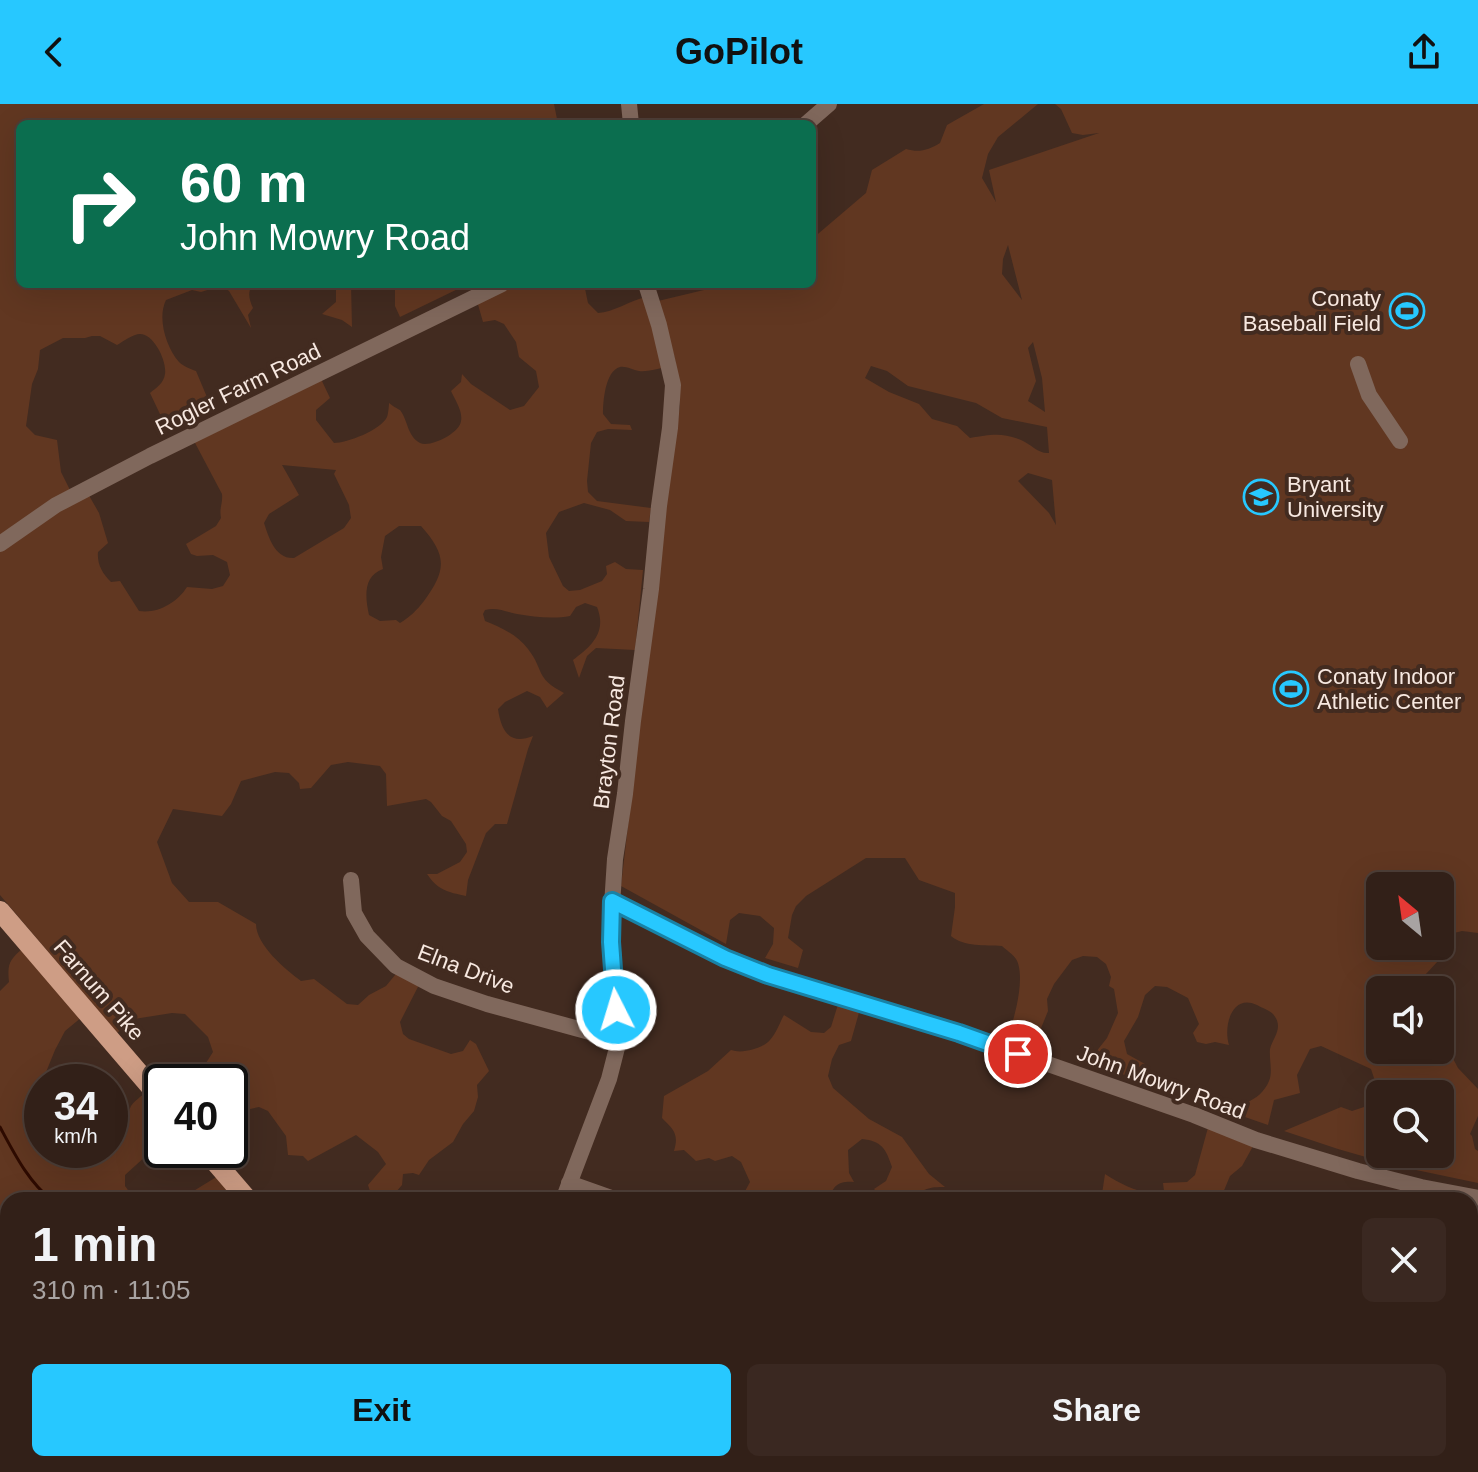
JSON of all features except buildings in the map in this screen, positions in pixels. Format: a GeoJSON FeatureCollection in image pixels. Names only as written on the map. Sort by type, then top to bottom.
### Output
{"type":"FeatureCollection","features":[{"type":"Feature","properties":{"kind":"main road","name":"Farnum Pike"},"geometry":{"type":"LineString","coordinates":[[0,911],[144,1079]]}},
{"type":"Feature","properties":{"kind":"main road"},"geometry":{"type":"LineString","coordinates":[[220,1168],[241,1192]]}},
{"type":"Feature","properties":{"kind":"street"},"geometry":{"type":"LineString","coordinates":[[811,120],[829,104]]}},
{"type":"Feature","properties":{"kind":"street","name":"Rogler Farm Road"},"geometry":{"type":"LineString","coordinates":[[0,544],[56,505],[150,456],[494,288]]}},
{"type":"Feature","properties":{"kind":"street","name":"Brayton Road"},"geometry":{"type":"LineString","coordinates":[[566,1192],[594,1122],[619,1040],[612,950],[615,859],[651,589],[673,385],[647,288]]}},
{"type":"Feature","properties":{"kind":"street"},"geometry":{"type":"LineString","coordinates":[[1358,364],[1369,395],[1400,441]]}},
{"type":"Feature","properties":{"kind":"street","name":"Elna Drive"},"geometry":{"type":"LineString","coordinates":[[351,880],[354,913],[367,936],[396,966],[434,986],[487,1004],[619,1040]]}},
{"type":"Feature","properties":{"kind":"street","name":"John Mowry Road"},"geometry":{"type":"LineString","coordinates":[[612,901],[725,958],[768,975],[959,1033],[1194,1115],[1256,1140],[1358,1171],[1447,1192]]}},
{"type":"Feature","properties":{"kind":"street"},"geometry":{"type":"LineString","coordinates":[[569,1183],[594,1192]]}},
{"type":"Feature","properties":{"kind":"shaded area"},"geometry":{"type":"Polygon","coordinates":[[[0,104],[554,104],[557,120],[16,120],[16,288],[214,288],[201,292],[192,290],[166,300],[162,315],[167,341],[174,356],[196,371],[212,409],[168,431],[150,393],[163,380],[164,362],[155,343],[145,335],[134,335],[117,345],[100,336],[63,338],[40,350],[26,426],[35,435],[57,440],[61,472],[72,494],[0,541],[0,104]]]}},
{"type":"Feature","properties":{"kind":"shaded area"},"geometry":{"type":"Polygon","coordinates":[[[984,104],[1038,104],[998,137],[988,154],[982,178],[996,202],[989,170],[1099,133],[1072,133],[1061,109],[1055,104],[1478,104],[1478,933],[1454,933],[1454,872],[1366,872],[1366,960],[1439,960],[1425,976],[1366,976],[1366,1064],[1454,1064],[1454,1060],[1478,1089],[1478,1116],[1470,1134],[1478,1151],[1478,1183],[1407,1168],[1454,1168],[1454,1080],[1375,1080],[1371,1069],[1321,1046],[1310,1049],[1297,1075],[1300,1093],[1274,1100],[1268,1125],[1242,1116],[1247,1102],[1260,1094],[1269,1081],[1270,1049],[1278,1029],[1273,1014],[1248,1002],[1231,1013],[1227,1029],[1229,1045],[1206,1044],[1197,1042],[1193,1033],[1199,1024],[1188,998],[1167,987],[1155,986],[1145,995],[1138,1017],[1124,1041],[1127,1054],[1145,1064],[1139,1080],[1088,1062],[1107,1038],[1118,1013],[1106,964],[1097,957],[1083,956],[1072,960],[1054,984],[1047,999],[1048,1011],[1035,1043],[1008,1035],[1020,986],[1016,959],[1002,946],[968,944],[951,936],[955,893],[919,880],[905,858],[866,858],[806,896],[796,906],[788,938],[803,950],[798,968],[765,958],[773,944],[774,928],[760,916],[739,913],[730,920],[726,944],[621,886],[680,406],[675,359],[658,301],[706,288],[816,288],[816,236],[866,193],[872,170],[906,149],[915,151],[940,143],[947,125],[984,104]],[[1008,245],[1002,274],[1022,300],[1008,245]],[[1033,342],[1028,348],[1036,381],[1028,401],[1045,412],[1042,378],[1033,342]],[[871,366],[865,378],[919,404],[932,419],[957,426],[970,438],[1007,436],[1049,453],[1047,427],[1002,418],[976,403],[908,386],[887,371],[871,366]],[[1028,473],[1018,481],[1049,513],[1056,525],[1052,480],[1028,473]]]}},
{"type":"Feature","properties":{"kind":"shaded area"},"geometry":{"type":"Polygon","coordinates":[[[224,288],[251,288],[249,296],[253,308],[248,315],[251,328],[224,288]]]}},
{"type":"Feature","properties":{"kind":"shaded area"},"geometry":{"type":"Polygon","coordinates":[[[335,288],[351,288],[352,327],[342,320],[322,314],[336,302],[335,288]]]}},
{"type":"Feature","properties":{"kind":"shaded area"},"geometry":{"type":"Polygon","coordinates":[[[395,288],[460,288],[400,317],[395,306],[395,288]]]}},
{"type":"Feature","properties":{"kind":"shaded area"},"geometry":{"type":"Polygon","coordinates":[[[504,288],[585,288],[588,303],[598,313],[646,297],[665,367],[642,371],[620,367],[611,374],[603,414],[611,424],[630,425],[632,430],[597,432],[591,443],[587,481],[588,492],[597,501],[651,508],[649,522],[626,521],[610,510],[584,503],[559,512],[546,533],[549,557],[563,586],[569,591],[602,581],[607,574],[606,566],[615,562],[626,569],[643,570],[635,650],[596,648],[587,656],[579,678],[573,660],[596,638],[600,624],[597,607],[585,603],[576,607],[570,616],[557,617],[485,610],[485,621],[524,644],[544,678],[564,693],[547,708],[540,697],[527,691],[498,709],[501,723],[508,734],[518,739],[533,736],[507,824],[495,824],[486,833],[468,880],[466,896],[444,890],[427,874],[437,874],[460,862],[467,852],[466,844],[451,821],[426,799],[387,806],[386,774],[380,766],[348,762],[331,765],[311,788],[300,789],[299,783],[289,773],[275,772],[241,781],[222,816],[173,809],[157,842],[172,883],[189,902],[218,902],[256,924],[266,948],[301,981],[314,979],[347,1004],[358,1005],[386,986],[400,969],[422,979],[400,1022],[403,1034],[451,1054],[463,1051],[470,1040],[476,1044],[489,1071],[477,1085],[474,1111],[453,1142],[429,1160],[419,1175],[403,1174],[402,1185],[396,1192],[370,1192],[368,1185],[386,1164],[378,1152],[356,1135],[308,1161],[303,1156],[288,1155],[286,1136],[268,1111],[259,1107],[248,1110],[248,1064],[205,1064],[213,1052],[208,1037],[185,1014],[134,1019],[117,1033],[0,895],[0,550],[87,492],[99,513],[108,543],[98,552],[101,568],[111,582],[120,581],[139,611],[153,611],[166,606],[187,587],[212,589],[223,586],[230,575],[227,562],[213,555],[191,554],[186,544],[216,526],[221,518],[222,494],[194,441],[321,379],[330,398],[316,410],[316,420],[334,443],[355,438],[378,427],[387,417],[389,403],[400,410],[420,443],[444,438],[456,430],[461,421],[460,409],[451,391],[461,382],[462,374],[471,384],[510,410],[524,406],[539,387],[536,371],[519,357],[516,342],[504,324],[495,320],[483,322],[477,301],[504,288]],[[282,465],[299,495],[269,514],[264,523],[271,541],[282,555],[294,558],[344,528],[351,518],[349,505],[334,474],[336,470],[282,465]],[[399,526],[385,536],[381,557],[383,569],[376,572],[367,588],[369,615],[380,621],[396,620],[400,623],[424,601],[437,580],[441,563],[430,536],[421,526],[399,526]]]}},
{"type":"Feature","properties":{"kind":"shaded area"},"geometry":{"type":"Polygon","coordinates":[[[24,947],[82,1017],[65,1031],[49,1064],[24,1064],[24,1168],[128,1168],[129,1111],[144,1094],[144,1158],[125,1175],[125,1186],[129,1192],[0,1192],[0,991],[9,982],[10,962],[24,947]]]}},
{"type":"Feature","properties":{"kind":"shaded area"},"geometry":{"type":"Polygon","coordinates":[[[840,998],[862,1002],[851,1041],[839,1045],[832,1059],[828,1076],[833,1088],[869,1119],[902,1137],[929,1174],[945,1187],[922,1192],[877,1192],[874,1189],[886,1181],[892,1167],[879,1144],[862,1139],[848,1150],[849,1173],[854,1182],[837,1185],[832,1192],[745,1192],[750,1182],[741,1162],[732,1156],[715,1161],[709,1158],[696,1161],[684,1150],[674,1151],[674,1133],[662,1118],[664,1096],[708,1071],[731,1050],[746,1051],[766,1043],[774,1035],[784,1015],[811,1032],[824,1033],[831,1027],[840,998]]]}},
{"type":"Feature","properties":{"kind":"shaded area"},"geometry":{"type":"Polygon","coordinates":[[[1366,1103],[1366,1157],[1284,1131],[1341,1107],[1352,1111],[1366,1103]]]}},
{"type":"Feature","properties":{"kind":"shaded area"},"geometry":{"type":"Polygon","coordinates":[[[1209,1124],[1257,1139],[1242,1166],[1230,1176],[1223,1192],[1160,1192],[1164,1191],[1163,1183],[1187,1182],[1195,1175],[1209,1124]]]}},
{"type":"Feature","properties":{"kind":"shaded area"},"geometry":{"type":"Polygon","coordinates":[[[1105,1174],[1126,1186],[1145,1192],[1102,1192],[1105,1174]]]}},
{"type":"Feature","properties":{"kind":"shaded area"},"geometry":{"type":"Polygon","coordinates":[[[218,1176],[232,1192],[192,1192],[218,1176]]]}},
{"type":"Feature","properties":{"kind":"waterway"},"geometry":{"type":"LineString","coordinates":[[0,1127],[29,1176],[43,1192]]}},
{"type":"Feature","properties":{"kind":"place","name":"Conaty Baseball Field"},"geometry":{"type":"Point","coordinates":[1407,311]}},
{"type":"Feature","properties":{"kind":"place","name":"Bryant University"},"geometry":{"type":"Point","coordinates":[1261,497]}},
{"type":"Feature","properties":{"kind":"place","name":"Conaty Indoor Athletic Center"},"geometry":{"type":"Point","coordinates":[1291,689]}},
{"type":"Feature","properties":{"kind":"route"},"geometry":{"type":"LineString","coordinates":[[616,1010],[611,942],[612,901],[725,958],[768,975],[1018,1054]]}}]}
